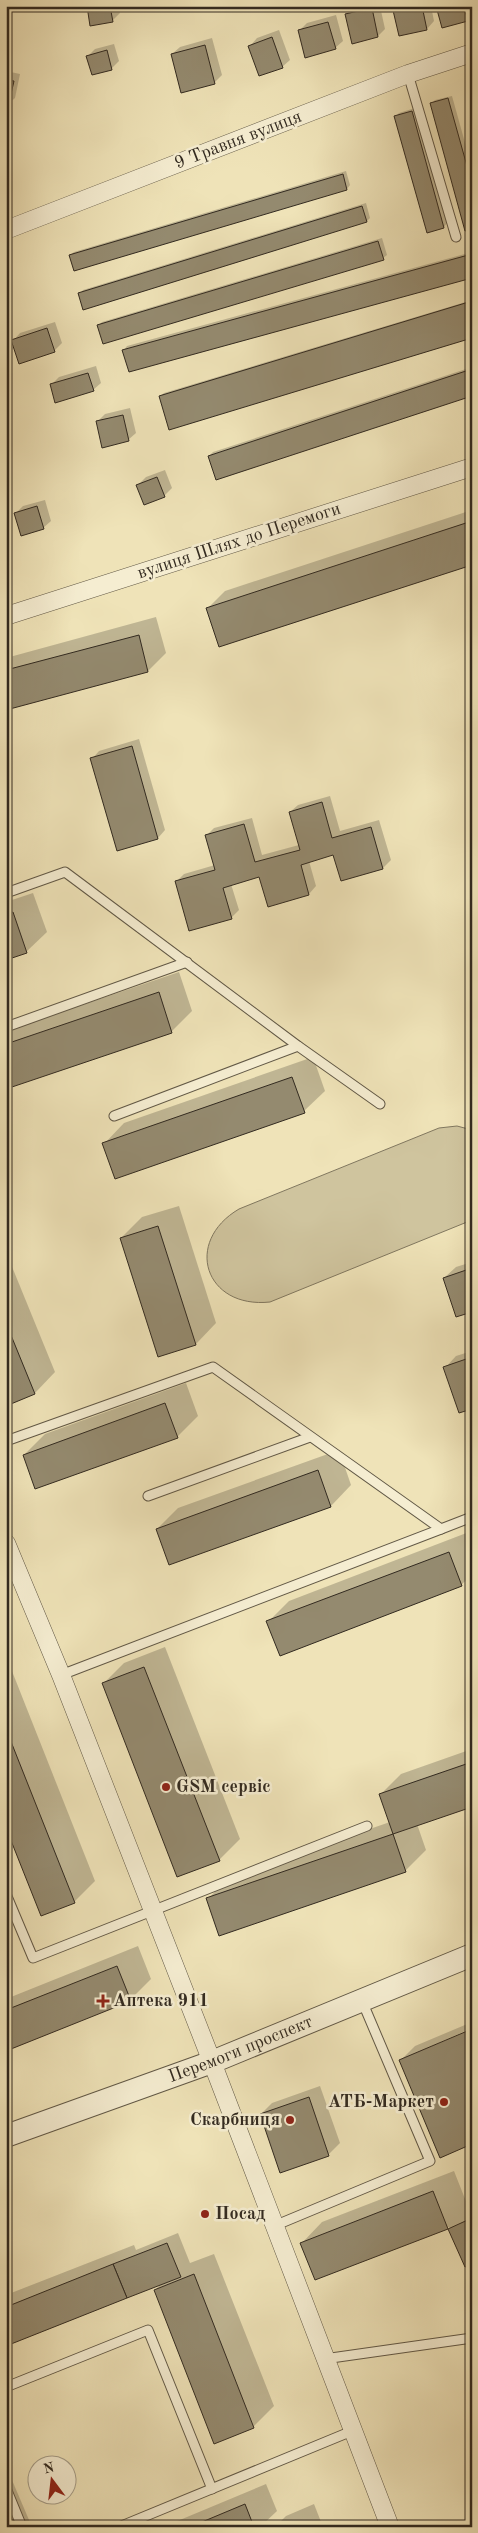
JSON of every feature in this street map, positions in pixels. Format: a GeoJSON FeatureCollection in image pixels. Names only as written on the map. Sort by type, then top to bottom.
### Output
{"type":"FeatureCollection","features":[{"type":"Feature","properties":{"kind":"street","name":"9 Травня вулиця"},"geometry":{"type":"LineString","coordinates":[[6,230],[408,74],[472,53]]}},
{"type":"Feature","properties":{"kind":"street","name":"вулиця Шлях до Перемоги"},"geometry":{"type":"LineString","coordinates":[[6,616],[472,467]]}},
{"type":"Feature","properties":{"kind":"street"},"geometry":{"type":"LineString","coordinates":[[6,1543],[61,1675],[390,2527]]}},
{"type":"Feature","properties":{"kind":"street","name":"Перемоги проспект"},"geometry":{"type":"LineString","coordinates":[[6,2136],[212,2062],[472,1955]]}},
{"type":"Feature","properties":{"kind":"lane"},"geometry":{"type":"LineString","coordinates":[[408,74],[456,237]]}},
{"type":"Feature","properties":{"kind":"lane"},"geometry":{"type":"LineString","coordinates":[[6,894],[65,872],[298,1046],[380,1104]]}},
{"type":"Feature","properties":{"kind":"lane"},"geometry":{"type":"LineString","coordinates":[[6,1027],[187,962]]}},
{"type":"Feature","properties":{"kind":"lane"},"geometry":{"type":"LineString","coordinates":[[114,1116],[298,1046]]}},
{"type":"Feature","properties":{"kind":"lane"},"geometry":{"type":"LineString","coordinates":[[6,1441],[213,1367],[441,1529]]}},
{"type":"Feature","properties":{"kind":"lane"},"geometry":{"type":"LineString","coordinates":[[148,1496],[310,1436]]}},
{"type":"Feature","properties":{"kind":"lane"},"geometry":{"type":"LineString","coordinates":[[61,1675],[472,1517]]}},
{"type":"Feature","properties":{"kind":"lane"},"geometry":{"type":"LineString","coordinates":[[6,1894],[33,1958],[367,1826]]}},
{"type":"Feature","properties":{"kind":"lane"},"geometry":{"type":"LineString","coordinates":[[274,2226],[430,2160],[362,2001]]}},
{"type":"Feature","properties":{"kind":"lane"},"geometry":{"type":"LineString","coordinates":[[6,2387],[148,2330],[212,2489]]}},
{"type":"Feature","properties":{"kind":"lane"},"geometry":{"type":"LineString","coordinates":[[324,2359],[472,2338]]}},
{"type":"Feature","properties":{"kind":"lane"},"geometry":{"type":"LineString","coordinates":[[119,2527],[352,2431]]}},
{"type":"Feature","properties":{"kind":"lane"},"geometry":{"type":"LineString","coordinates":[[6,2488],[22,2527]]}},
{"type":"Feature","properties":{"kind":"shaded area"},"geometry":{"type":"Polygon","coordinates":[[[457,1126],[472,1130],[472,1220],[270,1302],[248,1301],[230,1295],[217,1284],[209,1270],[207,1255],[211,1238],[222,1223],[239,1209],[439,1128],[457,1126]]]}},
{"type":"Feature","properties":{"kind":"building"},"geometry":{"type":"Polygon","coordinates":[[[87,6],[110,6],[113,22],[90,26],[87,6]]]}},
{"type":"Feature","properties":{"kind":"building"},"geometry":{"type":"Polygon","coordinates":[[[392,6],[422,6],[427,30],[399,36],[392,6]]]}},
{"type":"Feature","properties":{"kind":"building"},"geometry":{"type":"Polygon","coordinates":[[[436,6],[464,6],[468,21],[442,28],[436,6]]]}},
{"type":"Feature","properties":{"kind":"building"},"geometry":{"type":"Polygon","coordinates":[[[372,8],[378,37],[352,44],[345,14],[372,8]]]}},
{"type":"Feature","properties":{"kind":"building"},"geometry":{"type":"Polygon","coordinates":[[[328,22],[336,49],[305,58],[298,30],[328,22]]]}},
{"type":"Feature","properties":{"kind":"building"},"geometry":{"type":"Polygon","coordinates":[[[272,37],[283,68],[259,76],[248,46],[272,37]]]}},
{"type":"Feature","properties":{"kind":"building"},"geometry":{"type":"Polygon","coordinates":[[[205,45],[215,84],[181,93],[171,54],[205,45]]]}},
{"type":"Feature","properties":{"kind":"building"},"geometry":{"type":"Polygon","coordinates":[[[107,50],[112,70],[92,75],[86,56],[107,50]]]}},
{"type":"Feature","properties":{"kind":"building"},"geometry":{"type":"Polygon","coordinates":[[[6,80],[14,81],[8,107],[6,106],[6,80]]]}},
{"type":"Feature","properties":{"kind":"building"},"geometry":{"type":"Polygon","coordinates":[[[448,98],[472,184],[472,229],[465,231],[430,103],[448,98]]]}},
{"type":"Feature","properties":{"kind":"building"},"geometry":{"type":"Polygon","coordinates":[[[412,111],[444,228],[427,233],[394,116],[412,111]]]}},
{"type":"Feature","properties":{"kind":"building"},"geometry":{"type":"Polygon","coordinates":[[[343,174],[347,190],[74,271],[69,255],[343,174]]]}},
{"type":"Feature","properties":{"kind":"building"},"geometry":{"type":"Polygon","coordinates":[[[362,206],[367,222],[83,310],[78,293],[362,206]]]}},
{"type":"Feature","properties":{"kind":"building"},"geometry":{"type":"Polygon","coordinates":[[[378,241],[384,260],[103,344],[97,325],[378,241]]]}},
{"type":"Feature","properties":{"kind":"building"},"geometry":{"type":"Polygon","coordinates":[[[472,254],[472,278],[129,372],[122,350],[472,254]]]}},
{"type":"Feature","properties":{"kind":"building"},"geometry":{"type":"Polygon","coordinates":[[[472,301],[472,338],[169,430],[159,396],[472,301]]]}},
{"type":"Feature","properties":{"kind":"building"},"geometry":{"type":"Polygon","coordinates":[[[47,328],[55,352],[19,364],[11,340],[47,328]]]}},
{"type":"Feature","properties":{"kind":"building"},"geometry":{"type":"Polygon","coordinates":[[[472,369],[472,396],[216,480],[208,456],[472,369]]]}},
{"type":"Feature","properties":{"kind":"building"},"geometry":{"type":"Polygon","coordinates":[[[88,373],[94,391],[55,403],[50,384],[88,373]]]}},
{"type":"Feature","properties":{"kind":"building"},"geometry":{"type":"Polygon","coordinates":[[[123,415],[129,441],[102,448],[96,421],[123,415]]]}},
{"type":"Feature","properties":{"kind":"building"},"geometry":{"type":"Polygon","coordinates":[[[157,477],[165,497],[144,505],[136,485],[157,477]]]}},
{"type":"Feature","properties":{"kind":"building"},"geometry":{"type":"Polygon","coordinates":[[[37,506],[44,529],[21,536],[14,513],[37,506]]]}},
{"type":"Feature","properties":{"kind":"building"},"geometry":{"type":"Polygon","coordinates":[[[472,521],[472,565],[219,647],[206,608],[472,521]]]}},
{"type":"Feature","properties":{"kind":"building"},"geometry":{"type":"Polygon","coordinates":[[[139,635],[148,672],[6,710],[6,670],[139,635]]]}},
{"type":"Feature","properties":{"kind":"building"},"geometry":{"type":"Polygon","coordinates":[[[132,746],[158,839],[117,851],[90,758],[132,746]]]}},
{"type":"Feature","properties":{"kind":"building"},"geometry":{"type":"Polygon","coordinates":[[[322,802],[332,838],[371,827],[383,869],[341,881],[333,855],[301,865],[309,895],[268,907],[259,877],[223,888],[232,919],[189,931],[175,881],[215,870],[205,835],[244,824],[255,862],[300,850],[289,812],[322,802]]]}},
{"type":"Feature","properties":{"kind":"building"},"geometry":{"type":"Polygon","coordinates":[[[13,912],[27,953],[6,960],[6,915],[13,912]]]}},
{"type":"Feature","properties":{"kind":"building"},"geometry":{"type":"Polygon","coordinates":[[[159,992],[172,1033],[6,1089],[6,1044],[159,992]]]}},
{"type":"Feature","properties":{"kind":"building"},"geometry":{"type":"Polygon","coordinates":[[[292,1077],[305,1113],[115,1179],[102,1143],[292,1077]]]}},
{"type":"Feature","properties":{"kind":"building"},"geometry":{"type":"Polygon","coordinates":[[[158,1226],[196,1345],[158,1357],[120,1238],[158,1226]]]}},
{"type":"Feature","properties":{"kind":"building"},"geometry":{"type":"Polygon","coordinates":[[[472,1268],[472,1312],[456,1317],[443,1278],[472,1268]]]}},
{"type":"Feature","properties":{"kind":"building"},"geometry":{"type":"Polygon","coordinates":[[[6,1323],[35,1394],[6,1406],[6,1323]]]}},
{"type":"Feature","properties":{"kind":"building"},"geometry":{"type":"Polygon","coordinates":[[[472,1357],[472,1409],[459,1413],[443,1367],[472,1357]]]}},
{"type":"Feature","properties":{"kind":"building"},"geometry":{"type":"Polygon","coordinates":[[[165,1403],[178,1438],[35,1489],[23,1455],[165,1403]]]}},
{"type":"Feature","properties":{"kind":"building"},"geometry":{"type":"Polygon","coordinates":[[[318,1470],[331,1507],[169,1565],[156,1529],[318,1470]]]}},
{"type":"Feature","properties":{"kind":"building"},"geometry":{"type":"Polygon","coordinates":[[[449,1552],[462,1586],[280,1656],[266,1621],[449,1552]]]}},
{"type":"Feature","properties":{"kind":"building"},"geometry":{"type":"Polygon","coordinates":[[[144,1667],[220,1861],[177,1877],[102,1683],[144,1667]]]}},
{"type":"Feature","properties":{"kind":"building"},"geometry":{"type":"Polygon","coordinates":[[[6,1729],[75,1903],[41,1916],[6,1828],[6,1729]]]}},
{"type":"Feature","properties":{"kind":"building"},"geometry":{"type":"Polygon","coordinates":[[[472,1762],[472,1807],[393,1834],[379,1794],[472,1762]]]}},
{"type":"Feature","properties":{"kind":"building"},"geometry":{"type":"Polygon","coordinates":[[[393,1834],[406,1872],[219,1936],[206,1898],[393,1834]]]}},
{"type":"Feature","properties":{"kind":"building"},"geometry":{"type":"Polygon","coordinates":[[[117,1966],[131,2001],[6,2051],[6,2010],[117,1966]]]}},
{"type":"Feature","properties":{"kind":"building","name":"АТБ-Маркет"},"geometry":{"type":"Polygon","coordinates":[[[472,2029],[472,2144],[440,2158],[399,2060],[472,2029]]]}},
{"type":"Feature","properties":{"kind":"building"},"geometry":{"type":"Polygon","coordinates":[[[309,2097],[329,2156],[280,2173],[260,2114],[309,2097]]]}},
{"type":"Feature","properties":{"kind":"building"},"geometry":{"type":"Polygon","coordinates":[[[433,2191],[448,2229],[315,2280],[300,2243],[433,2191]]]}},
{"type":"Feature","properties":{"kind":"building"},"geometry":{"type":"Polygon","coordinates":[[[472,2218],[472,2264],[465,2267],[448,2229],[472,2218]]]}},
{"type":"Feature","properties":{"kind":"building"},"geometry":{"type":"Polygon","coordinates":[[[167,2243],[181,2277],[127,2298],[113,2264],[167,2243]]]}},
{"type":"Feature","properties":{"kind":"building"},"geometry":{"type":"Polygon","coordinates":[[[113,2264],[127,2298],[6,2346],[6,2307],[113,2264]]]}},
{"type":"Feature","properties":{"kind":"building"},"geometry":{"type":"Polygon","coordinates":[[[194,2274],[254,2428],[214,2444],[154,2290],[194,2274]]]}},
{"type":"Feature","properties":{"kind":"building"},"geometry":{"type":"Polygon","coordinates":[[[245,2504],[254,2527],[190,2527],[245,2504]]]}},
{"type":"Feature","properties":{"kind":"place","name":"GSM сервіс"},"geometry":{"type":"Point","coordinates":[166,1787]}},
{"type":"Feature","properties":{"kind":"place","name":"Аптека 911"},"geometry":{"type":"Point","coordinates":[103,2001]}},
{"type":"Feature","properties":{"kind":"place","name":"АТБ-Маркет"},"geometry":{"type":"Point","coordinates":[444,2102]}},
{"type":"Feature","properties":{"kind":"place","name":"Скарбниця"},"geometry":{"type":"Point","coordinates":[290,2120]}},
{"type":"Feature","properties":{"kind":"place","name":"Посад"},"geometry":{"type":"Point","coordinates":[205,2214]}}]}
